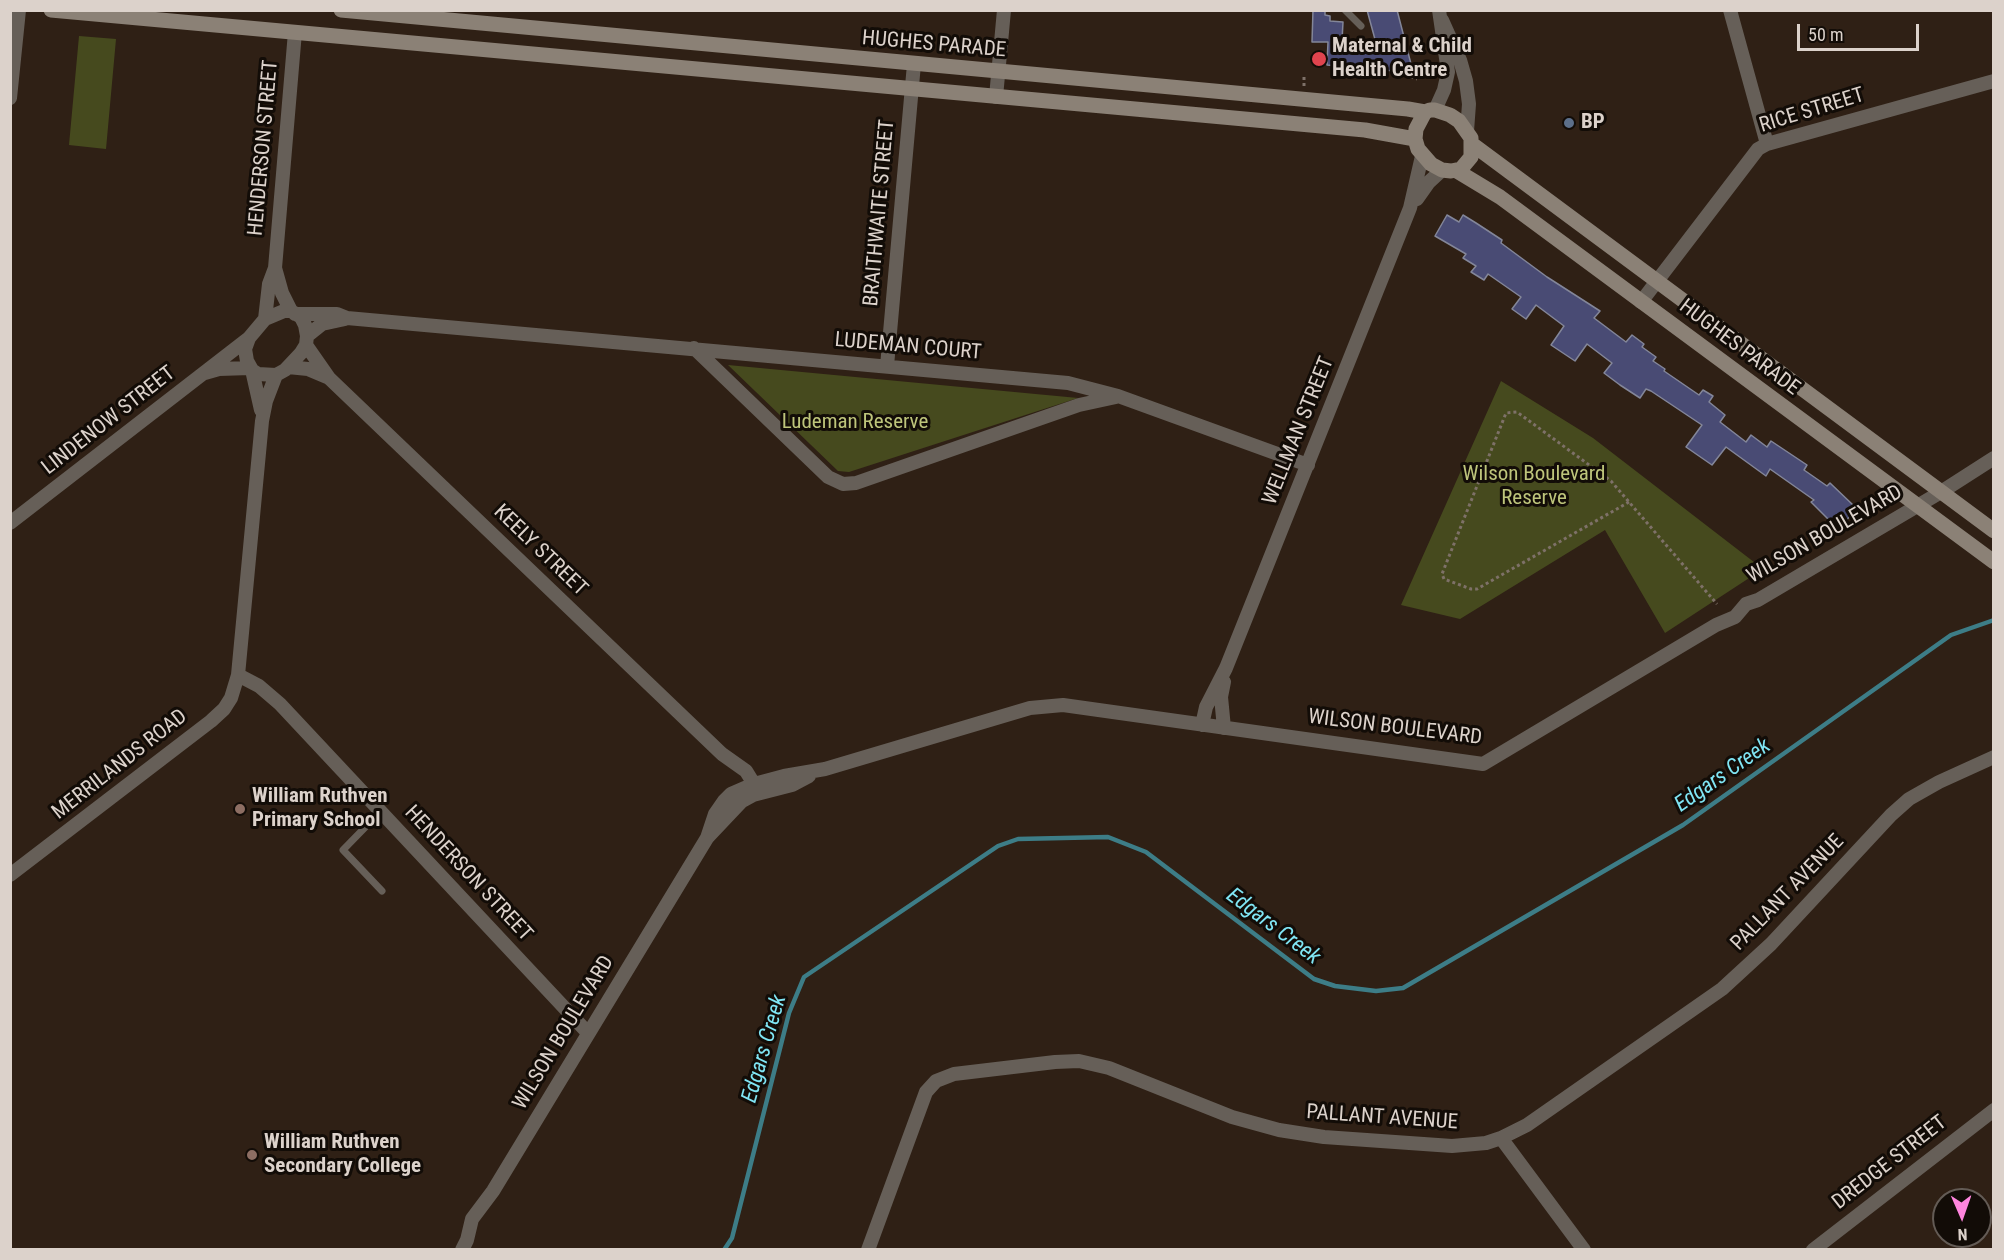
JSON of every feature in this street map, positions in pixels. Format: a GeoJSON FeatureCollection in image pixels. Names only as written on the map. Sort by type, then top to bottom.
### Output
{"type":"FeatureCollection","features":[{"type":"Feature","properties":{"kind":"street"},"geometry":{"type":"LineString","coordinates":[[10,98],[19,10]]}},
{"type":"Feature","properties":{"kind":"street"},"geometry":{"type":"LineString","coordinates":[[51,10],[1365,130],[1414,140]]}},
{"type":"Feature","properties":{"kind":"street","name":"HUGHES PARADE"},"geometry":{"type":"LineString","coordinates":[[341,10],[439,21],[1430,111]]}},
{"type":"Feature","properties":{"kind":"street"},"geometry":{"type":"LineString","coordinates":[[996,96],[1004,10]]}},
{"type":"Feature","properties":{"kind":"street"},"geometry":{"type":"LineString","coordinates":[[1730,10],[1767,144]]}},
{"type":"Feature","properties":{"kind":"street"},"geometry":{"type":"LineString","coordinates":[[1440,15],[1460,60],[1469,104],[1471,157],[1465,165],[1450,171],[1422,156],[1414,140],[1416,129],[1444,90],[1448,72],[1440,15]]}},
{"type":"Feature","properties":{"kind":"street"},"geometry":{"type":"LineString","coordinates":[[437,46],[439,21]]}},
{"type":"Feature","properties":{"kind":"street","name":"HENDERSON STREET"},"geometry":{"type":"LineString","coordinates":[[265,319],[268,284],[275,268],[295,32]]}},
{"type":"Feature","properties":{"kind":"street","name":"BRAITHWAITE STREET"},"geometry":{"type":"LineString","coordinates":[[886,366],[914,64]]}},
{"type":"Feature","properties":{"kind":"street","name":"RICE STREET"},"geometry":{"type":"LineString","coordinates":[[1641,302],[1750,156],[1758,149],[1767,144],[1994,81]]}},
{"type":"Feature","properties":{"kind":"street"},"geometry":{"type":"LineString","coordinates":[[1430,111],[1450,115],[1459,121],[1470,138]]}},
{"type":"Feature","properties":{"kind":"street","name":"HUGHES PARADE"},"geometry":{"type":"LineString","coordinates":[[1470,138],[1656,281],[1994,531]]}},
{"type":"Feature","properties":{"kind":"street","name":"WELLMAN STREET"},"geometry":{"type":"LineString","coordinates":[[1202,725],[1206,707],[1226,668],[1410,208],[1422,156]]}},
{"type":"Feature","properties":{"kind":"street","name":"HUGHES PARADE"},"geometry":{"type":"LineString","coordinates":[[1450,171],[1500,198],[1994,562]]}},
{"type":"Feature","properties":{"kind":"street","name":"WELLMAN STREET"},"geometry":{"type":"LineString","coordinates":[[1410,208],[1429,182],[1450,171]]}},
{"type":"Feature","properties":{"kind":"street","name":"HENDERSON STREET"},"geometry":{"type":"LineString","coordinates":[[275,268],[282,293],[293,313]]}},
{"type":"Feature","properties":{"kind":"street"},"geometry":{"type":"LineString","coordinates":[[251,369],[264,375],[276,375],[288,367],[307,340],[305,325],[301,317],[293,313],[274,314],[265,319],[249,338],[245,349],[260,401],[262,421]]}},
{"type":"Feature","properties":{"kind":"street","name":"LUDEMAN COURT"},"geometry":{"type":"LineString","coordinates":[[293,313],[337,314],[347,318],[1068,383],[1118,396],[1308,465]]}},
{"type":"Feature","properties":{"kind":"street","name":"LUDEMAN COURT"},"geometry":{"type":"LineString","coordinates":[[307,340],[322,324],[347,318]]}},
{"type":"Feature","properties":{"kind":"street","name":"LINDENOW STREET"},"geometry":{"type":"LineString","coordinates":[[10,523],[249,338]]}},
{"type":"Feature","properties":{"kind":"street","name":"KEELY STREET"},"geometry":{"type":"LineString","coordinates":[[307,340],[329,378],[722,754],[746,771],[750,789]]}},
{"type":"Feature","properties":{"kind":"street"},"geometry":{"type":"LineString","coordinates":[[694,348],[828,477],[843,484],[856,483],[1079,405],[1118,396]]}},
{"type":"Feature","properties":{"kind":"street","name":"KEELY STREET"},"geometry":{"type":"LineString","coordinates":[[288,367],[308,369],[329,378]]}},
{"type":"Feature","properties":{"kind":"street","name":"LINDENOW STREET"},"geometry":{"type":"LineString","coordinates":[[205,373],[219,369],[251,369]]}},
{"type":"Feature","properties":{"kind":"street"},"geometry":{"type":"LineString","coordinates":[[238,675],[262,421],[266,401],[276,375]]}},
{"type":"Feature","properties":{"kind":"street","name":"WILSON BOULEVARD"},"geometry":{"type":"LineString","coordinates":[[462,1250],[472,1219],[493,1191],[706,838],[742,801],[750,789],[792,784],[825,769],[1030,708],[1063,705],[1483,764],[1716,625],[1735,617],[1746,604],[1758,600],[1941,492],[1994,458]]}},
{"type":"Feature","properties":{"kind":"street","name":"WELLMAN STREET"},"geometry":{"type":"LineString","coordinates":[[1224,728],[1221,697],[1226,668]]}},
{"type":"Feature","properties":{"kind":"street","name":"HENDERSON STREET"},"geometry":{"type":"LineString","coordinates":[[238,675],[259,686],[280,704],[588,1033]]}},
{"type":"Feature","properties":{"kind":"street","name":"MERRILANDS ROAD"},"geometry":{"type":"LineString","coordinates":[[10,875],[211,721],[231,699],[238,675]]}},
{"type":"Feature","properties":{"kind":"street","name":"PALLANT AVENUE"},"geometry":{"type":"LineString","coordinates":[[868,1250],[926,1092],[936,1081],[954,1074],[1079,1060],[1109,1068],[1232,1117],[1279,1130],[1324,1137],[1452,1146],[1486,1143],[1501,1138],[1527,1125],[1722,989],[1766,950],[1890,815],[1909,799],[1939,782],[1994,757]]}},
{"type":"Feature","properties":{"kind":"street","name":"DREDGE STREET"},"geometry":{"type":"LineString","coordinates":[[1813,1250],[1994,1110]]}},
{"type":"Feature","properties":{"kind":"street"},"geometry":{"type":"LineString","coordinates":[[1501,1138],[1584,1250]]}},
{"type":"Feature","properties":{"kind":"lane"},"geometry":{"type":"LineString","coordinates":[[1345,10],[1361,26]]}},
{"type":"Feature","properties":{"kind":"lane"},"geometry":{"type":"LineString","coordinates":[[381,811],[343,850],[382,891]]}},
{"type":"Feature","properties":{"kind":"path"},"geometry":{"type":"LineString","coordinates":[[1406,75],[1417,79]]}},
{"type":"Feature","properties":{"kind":"path"},"geometry":{"type":"LineString","coordinates":[[1629,502],[1477,589],[1444,579],[1442,574],[1506,413],[1517,412],[1611,482],[1629,502],[1717,604]]}},
{"type":"Feature","properties":{"kind":"green space"},"geometry":{"type":"Polygon","coordinates":[[[79,36],[116,39],[106,149],[69,145],[79,36]]]}},
{"type":"Feature","properties":{"kind":"green space","name":"Ludeman Reserve"},"geometry":{"type":"Polygon","coordinates":[[[728,365],[1078,398],[849,472],[838,471],[728,365]]]}},
{"type":"Feature","properties":{"kind":"green space","name":"Wilson Boulevard Reserve"},"geometry":{"type":"Polygon","coordinates":[[[1501,381],[1593,438],[1763,569],[1665,633],[1605,530],[1460,619],[1401,605],[1501,381]]]}},
{"type":"Feature","properties":{"kind":"building"},"geometry":{"type":"Polygon","coordinates":[[[1313,10],[1325,10],[1325,15],[1330,16],[1330,21],[1343,22],[1342,41],[1376,43],[1367,10],[1397,10],[1411,64],[1406,72],[1327,65],[1328,42],[1312,42],[1313,10]]]}},
{"type":"Feature","properties":{"kind":"building"},"geometry":{"type":"Polygon","coordinates":[[[1447,215],[1459,222],[1463,215],[1476,223],[1502,240],[1501,243],[1547,277],[1600,311],[1594,318],[1626,342],[1632,335],[1644,344],[1642,347],[1656,357],[1653,361],[1665,369],[1664,371],[1699,395],[1703,390],[1713,396],[1709,402],[1725,415],[1720,422],[1746,442],[1751,435],[1767,447],[1771,441],[1807,465],[1804,470],[1827,486],[1830,483],[1853,505],[1849,509],[1853,513],[1838,529],[1811,502],[1814,500],[1770,469],[1766,476],[1726,447],[1712,465],[1686,447],[1702,425],[1651,391],[1646,389],[1640,398],[1620,385],[1604,373],[1612,363],[1587,344],[1575,361],[1551,345],[1564,326],[1536,305],[1526,319],[1512,309],[1521,297],[1488,274],[1484,280],[1471,272],[1476,266],[1463,258],[1466,254],[1435,236],[1447,215]]]}},
{"type":"Feature","properties":{"kind":"waterway","name":"Edgars Creek"},"geometry":{"type":"LineString","coordinates":[[724,1250],[732,1238],[789,1013],[804,977],[998,846],[1018,839],[1108,837],[1146,852],[1314,979],[1335,986],[1376,991],[1403,988],[1683,825],[1951,635],[1994,620]]}},
{"type":"Feature","properties":{"kind":"place","name":"Maternal & Child Health Centre"},"geometry":{"type":"Point","coordinates":[1319,59]}},
{"type":"Feature","properties":{"kind":"place","name":"BP"},"geometry":{"type":"Point","coordinates":[1569,123]}},
{"type":"Feature","properties":{"kind":"place","name":"William Ruthven Primary School"},"geometry":{"type":"Point","coordinates":[240,809]}},
{"type":"Feature","properties":{"kind":"place","name":"William Ruthven Secondary College"},"geometry":{"type":"Point","coordinates":[252,1155]}}]}
